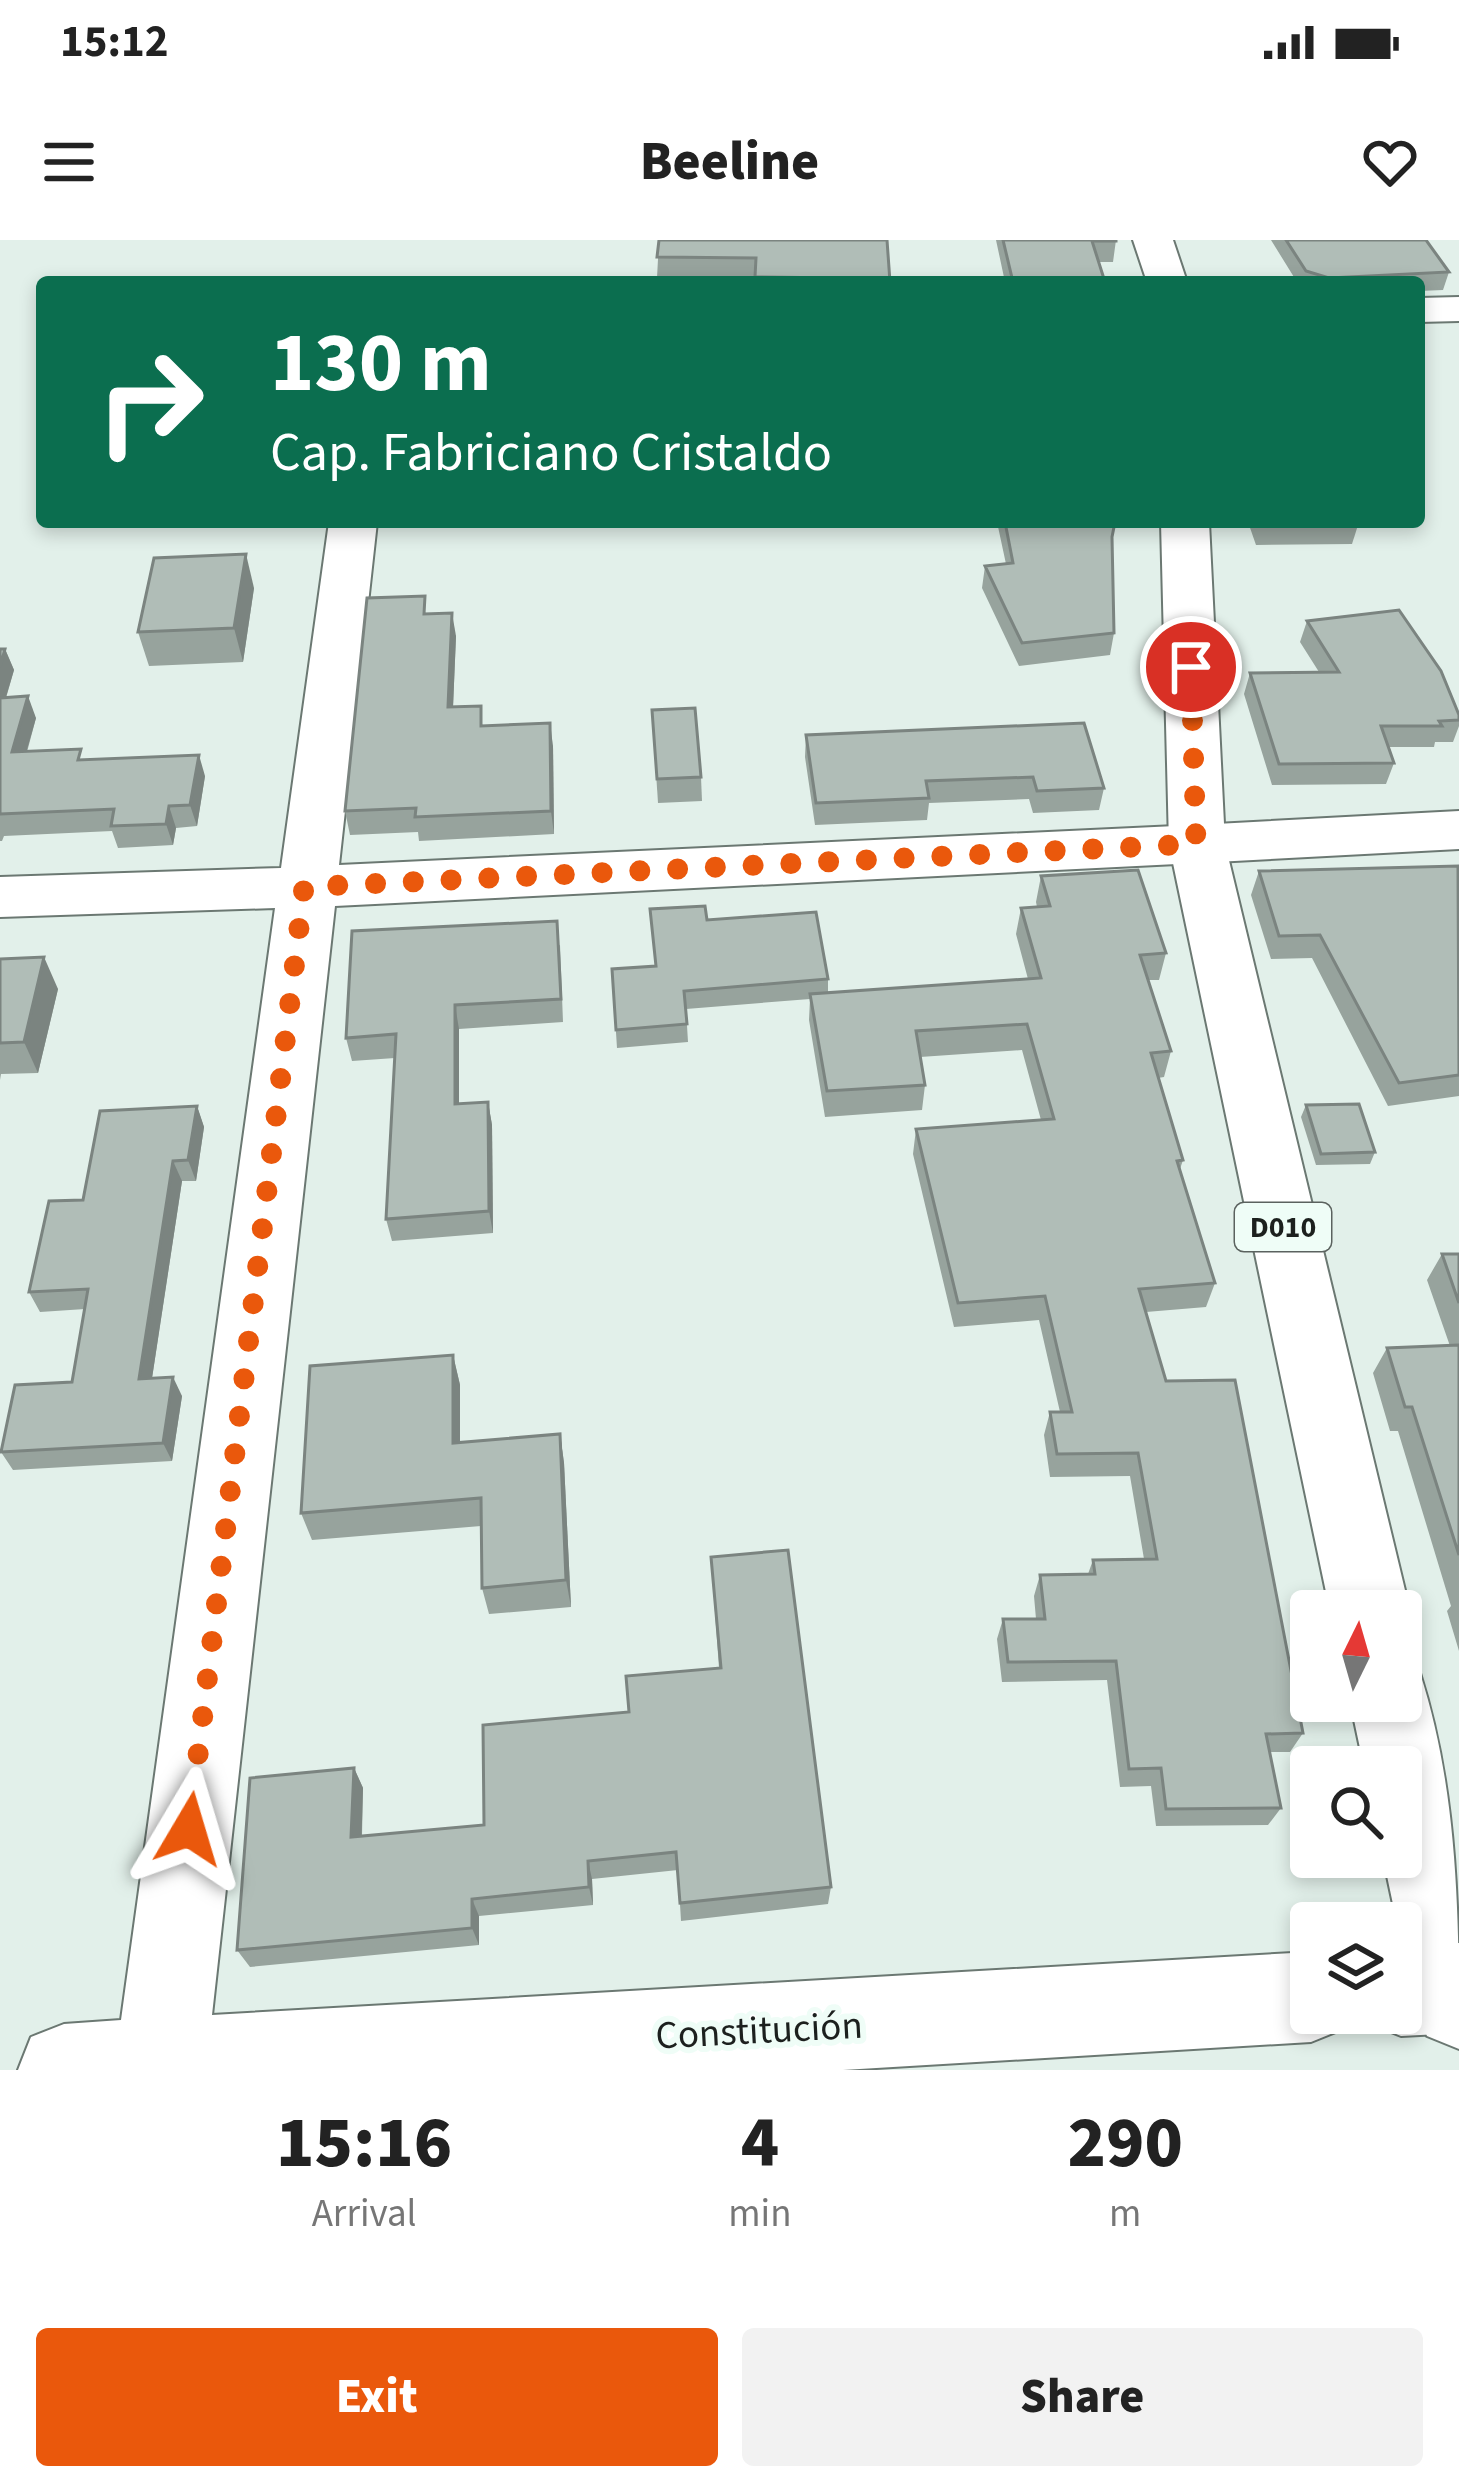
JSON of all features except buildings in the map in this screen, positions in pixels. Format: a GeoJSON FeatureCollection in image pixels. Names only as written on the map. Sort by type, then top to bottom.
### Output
{"type":"FeatureCollection","features":[{"type":"Feature","properties":{"kind":"street"},"geometry":{"type":"LineString","coordinates":[[1154,240],[1165,276]]}},
{"type":"Feature","properties":{"kind":"street"},"geometry":{"type":"LineString","coordinates":[[1425,310],[1459,308]]}},
{"type":"Feature","properties":{"kind":"street"},"geometry":{"type":"LineString","coordinates":[[160,2067],[352,528]]}},
{"type":"Feature","properties":{"kind":"street","name":"D010"},"geometry":{"type":"LineString","coordinates":[[1185,528],[1196,844],[1365,1590]]}},
{"type":"Feature","properties":{"kind":"street"},"geometry":{"type":"LineString","coordinates":[[0,897],[304,887],[1459,830]]}},
{"type":"Feature","properties":{"kind":"street"},"geometry":{"type":"LineString","coordinates":[[1394,1722],[1444,1993]]}},
{"type":"Feature","properties":{"kind":"street","name":"Constitución"},"geometry":{"type":"LineString","coordinates":[[64,2070],[1290,1997]]}},
{"type":"Feature","properties":{"kind":"route"},"geometry":{"type":"LineString","coordinates":[[189,1829],[304,887],[1196,844],[1191,667]]}}]}
